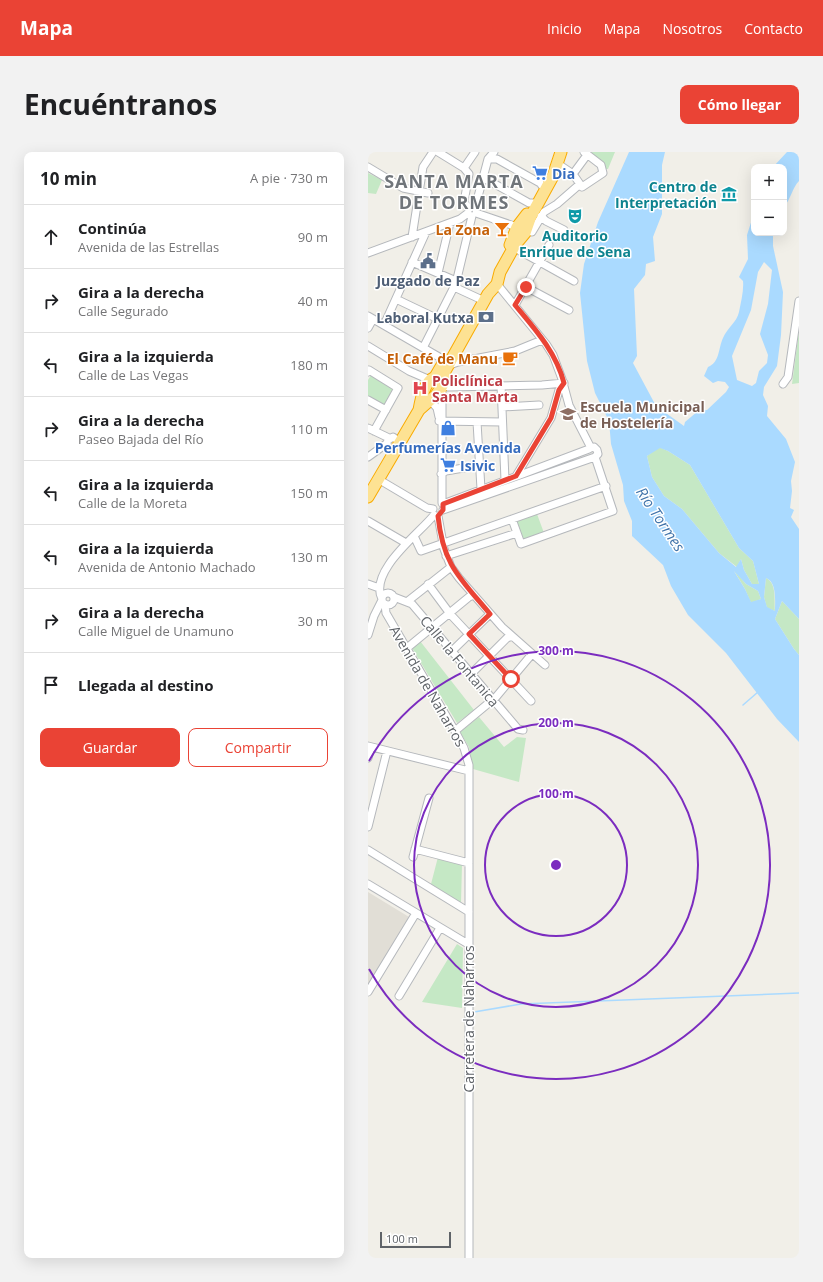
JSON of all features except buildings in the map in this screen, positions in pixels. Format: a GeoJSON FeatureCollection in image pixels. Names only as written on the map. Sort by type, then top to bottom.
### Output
{"type":"FeatureCollection","features":[{"type":"Feature","properties":{"kind":"highway"},"geometry":{"type":"LineString","coordinates":[[445,366],[494,281],[543,187],[556,152]]}},
{"type":"Feature","properties":{"kind":"highway"},"geometry":{"type":"LineString","coordinates":[[368,497],[378,479],[392,444],[409,427],[427,398],[436,395],[438,382],[445,366],[480,299],[500,272],[516,245],[521,229],[558,164],[561,152]]}},
{"type":"Feature","properties":{"kind":"street"},"geometry":{"type":"LineString","coordinates":[[412,237],[425,163],[433,152]]}},
{"type":"Feature","properties":{"kind":"street"},"geometry":{"type":"LineString","coordinates":[[438,152],[464,168],[469,174],[464,202],[472,213],[532,232],[544,212],[581,186],[603,175],[603,167],[585,153],[573,174]]}},
{"type":"Feature","properties":{"kind":"street"},"geometry":{"type":"LineString","coordinates":[[464,168],[475,152]]}},
{"type":"Feature","properties":{"kind":"street"},"geometry":{"type":"LineString","coordinates":[[423,348],[455,284],[472,213],[484,178],[488,159],[494,152]]}},
{"type":"Feature","properties":{"kind":"street"},"geometry":{"type":"LineString","coordinates":[[488,159],[497,158],[538,182],[543,187]]}},
{"type":"Feature","properties":{"kind":"street"},"geometry":{"type":"LineString","coordinates":[[558,164],[573,174],[581,186]]}},
{"type":"Feature","properties":{"kind":"street"},"geometry":{"type":"LineString","coordinates":[[368,167],[403,188],[428,193]]}},
{"type":"Feature","properties":{"kind":"street"},"geometry":{"type":"LineString","coordinates":[[484,178],[529,203],[534,203]]}},
{"type":"Feature","properties":{"kind":"street"},"geometry":{"type":"LineString","coordinates":[[368,253],[464,218],[472,213]]}},
{"type":"Feature","properties":{"kind":"street"},"geometry":{"type":"LineString","coordinates":[[541,216],[546,221],[564,230]]}},
{"type":"Feature","properties":{"kind":"street"},"geometry":{"type":"LineString","coordinates":[[438,273],[450,223]]}},
{"type":"Feature","properties":{"kind":"street"},"geometry":{"type":"LineString","coordinates":[[384,325],[426,232]]}},
{"type":"Feature","properties":{"kind":"street"},"geometry":{"type":"LineString","coordinates":[[516,245],[520,251],[574,281]]}},
{"type":"Feature","properties":{"kind":"street"},"geometry":{"type":"LineString","coordinates":[[515,305],[549,245]]}},
{"type":"Feature","properties":{"kind":"street"},"geometry":{"type":"LineString","coordinates":[[412,262],[438,273],[476,298],[480,299]]}},
{"type":"Feature","properties":{"kind":"street"},"geometry":{"type":"LineString","coordinates":[[494,281],[515,305],[553,355],[564,384],[569,405],[590,448]]}},
{"type":"Feature","properties":{"kind":"street"},"geometry":{"type":"LineString","coordinates":[[526,287],[569,310]]}},
{"type":"Feature","properties":{"kind":"street"},"geometry":{"type":"LineString","coordinates":[[396,299],[438,319]]}},
{"type":"Feature","properties":{"kind":"street"},"geometry":{"type":"LineString","coordinates":[[784,384],[788,377],[799,300]]}},
{"type":"Feature","properties":{"kind":"street"},"geometry":{"type":"LineString","coordinates":[[368,328],[371,317],[439,358],[445,366],[458,362],[516,351],[542,340]]}},
{"type":"Feature","properties":{"kind":"street"},"geometry":{"type":"LineString","coordinates":[[368,346],[409,371],[448,387],[564,384]]}},
{"type":"Feature","properties":{"kind":"street"},"geometry":{"type":"LineString","coordinates":[[368,372],[369,370],[398,388],[386,410],[371,429],[392,444]]}},
{"type":"Feature","properties":{"kind":"street"},"geometry":{"type":"LineString","coordinates":[[438,382],[441,421],[441,474],[438,509]]}},
{"type":"Feature","properties":{"kind":"street"},"geometry":{"type":"LineString","coordinates":[[516,476],[551,418],[559,390],[564,384]]}},
{"type":"Feature","properties":{"kind":"street"},"geometry":{"type":"LineString","coordinates":[[501,386],[505,480]]}},
{"type":"Feature","properties":{"kind":"street"},"geometry":{"type":"LineString","coordinates":[[427,398],[438,410],[441,421],[438,509],[442,543],[446,556],[451,566],[490,614],[545,665]]}},
{"type":"Feature","properties":{"kind":"street"},"geometry":{"type":"LineString","coordinates":[[368,400],[386,410]]}},
{"type":"Feature","properties":{"kind":"street"},"geometry":{"type":"LineString","coordinates":[[502,407],[539,405]]}},
{"type":"Feature","properties":{"kind":"street"},"geometry":{"type":"LineString","coordinates":[[409,427],[425,409],[432,407],[438,410]]}},
{"type":"Feature","properties":{"kind":"street"},"geometry":{"type":"LineString","coordinates":[[441,421],[502,422]]}},
{"type":"Feature","properties":{"kind":"street"},"geometry":{"type":"LineString","coordinates":[[477,422],[481,465],[481,489]]}},
{"type":"Feature","properties":{"kind":"street"},"geometry":{"type":"LineString","coordinates":[[368,457],[376,450],[392,444]]}},
{"type":"Feature","properties":{"kind":"street"},"geometry":{"type":"LineString","coordinates":[[368,584],[379,588],[392,560],[438,509],[481,489],[590,448],[597,450],[598,454],[594,457],[438,509],[427,508],[378,479]]}},
{"type":"Feature","properties":{"kind":"street"},"geometry":{"type":"LineString","coordinates":[[512,519],[521,544],[613,511],[606,486],[594,457]]}},
{"type":"Feature","properties":{"kind":"street"},"geometry":{"type":"LineString","coordinates":[[441,474],[446,471],[481,465]]}},
{"type":"Feature","properties":{"kind":"street"},"geometry":{"type":"LineString","coordinates":[[414,536],[420,551],[606,486]]}},
{"type":"Feature","properties":{"kind":"street"},"geometry":{"type":"LineString","coordinates":[[368,521],[406,543]]}},
{"type":"Feature","properties":{"kind":"street"},"geometry":{"type":"LineString","coordinates":[[446,556],[517,532]]}},
{"type":"Feature","properties":{"kind":"street"},"geometry":{"type":"LineString","coordinates":[[385,602],[384,595],[391,595],[408,601],[451,566]]}},
{"type":"Feature","properties":{"kind":"street"},"geometry":{"type":"LineString","coordinates":[[368,635],[374,616],[385,602],[393,601],[391,595],[383,586],[381,581]]}},
{"type":"Feature","properties":{"kind":"street"},"geometry":{"type":"LineString","coordinates":[[428,584],[489,657],[531,701]]}},
{"type":"Feature","properties":{"kind":"street","name":"Avenida de Naharros"},"geometry":{"type":"LineString","coordinates":[[379,588],[385,602],[388,616],[455,731],[466,753],[469,780]]}},
{"type":"Feature","properties":{"kind":"street"},"geometry":{"type":"LineString","coordinates":[[407,648],[469,596],[474,595]]}},
{"type":"Feature","properties":{"kind":"street","name":"Calle la Fontanica"},"geometry":{"type":"LineString","coordinates":[[408,601],[432,626],[492,700],[518,729],[523,730]]}},
{"type":"Feature","properties":{"kind":"street"},"geometry":{"type":"LineString","coordinates":[[452,651],[490,614]]}},
{"type":"Feature","properties":{"kind":"street"},"geometry":{"type":"LineString","coordinates":[[471,674],[506,638],[512,636]]}},
{"type":"Feature","properties":{"kind":"street"},"geometry":{"type":"LineString","coordinates":[[455,731],[492,700],[532,654]]}},
{"type":"Feature","properties":{"kind":"street"},"geometry":{"type":"LineString","coordinates":[[368,758],[369,746],[469,771]]}},
{"type":"Feature","properties":{"kind":"street"},"geometry":{"type":"LineString","coordinates":[[368,827],[387,751]]}},
{"type":"Feature","properties":{"kind":"street","name":"Carretera de Naharros"},"geometry":{"type":"LineString","coordinates":[[469,780],[469,1258]]}},
{"type":"Feature","properties":{"kind":"street"},"geometry":{"type":"LineString","coordinates":[[413,857],[429,798]]}},
{"type":"Feature","properties":{"kind":"street"},"geometry":{"type":"LineString","coordinates":[[415,849],[469,863]]}},
{"type":"Feature","properties":{"kind":"street"},"geometry":{"type":"LineString","coordinates":[[368,850],[469,912]]}},
{"type":"Feature","properties":{"kind":"street"},"geometry":{"type":"LineString","coordinates":[[368,884],[468,944]]}},
{"type":"Feature","properties":{"kind":"street"},"geometry":{"type":"LineString","coordinates":[[368,992],[416,913]]}},
{"type":"Feature","properties":{"kind":"street"},"geometry":{"type":"LineString","coordinates":[[399,996],[440,928]]}},
{"type":"Feature","properties":{"kind":"shaded area"},"geometry":{"type":"Polygon","coordinates":[[[368,892],[409,917],[368,985],[368,892]]]}},
{"type":"Feature","properties":{"kind":"green space"},"geometry":{"type":"Polygon","coordinates":[[[592,152],[615,152],[608,169],[605,169],[605,165],[592,156],[592,152]]]}},
{"type":"Feature","properties":{"kind":"green space"},"geometry":{"type":"Polygon","coordinates":[[[368,173],[382,180],[376,194],[368,193],[368,173]]]}},
{"type":"Feature","properties":{"kind":"green space"},"geometry":{"type":"Polygon","coordinates":[[[799,331],[799,383],[792,384],[799,331]]]}},
{"type":"Feature","properties":{"kind":"green space"},"geometry":{"type":"Polygon","coordinates":[[[371,375],[394,389],[384,406],[368,397],[368,380],[371,375]]]}},
{"type":"Feature","properties":{"kind":"green space"},"geometry":{"type":"Polygon","coordinates":[[[659,447],[690,465],[739,548],[753,561],[759,584],[752,584],[744,570],[741,559],[737,567],[719,553],[682,509],[664,496],[652,477],[647,456],[659,447]]]}},
{"type":"Feature","properties":{"kind":"green space"},"geometry":{"type":"Polygon","coordinates":[[[537,514],[544,533],[523,540],[517,521],[537,514]]]}},
{"type":"Feature","properties":{"kind":"green space"},"geometry":{"type":"Polygon","coordinates":[[[733,569],[746,584],[758,591],[761,599],[751,603],[745,589],[733,569]]]}},
{"type":"Feature","properties":{"kind":"green space"},"geometry":{"type":"Polygon","coordinates":[[[766,578],[770,580],[772,584],[775,597],[775,611],[767,608],[764,597],[766,578]]]}},
{"type":"Feature","properties":{"kind":"green space"},"geometry":{"type":"Polygon","coordinates":[[[782,601],[799,619],[799,655],[775,619],[782,601]]]}},
{"type":"Feature","properties":{"kind":"green space"},"geometry":{"type":"Polygon","coordinates":[[[420,641],[474,710],[457,723],[412,648],[420,641]]]}},
{"type":"Feature","properties":{"kind":"green space"},"geometry":{"type":"Polygon","coordinates":[[[479,717],[504,747],[517,737],[526,738],[519,782],[473,769],[469,747],[460,732],[479,717]]]}},
{"type":"Feature","properties":{"kind":"green space"},"geometry":{"type":"Polygon","coordinates":[[[438,857],[462,864],[461,903],[431,884],[438,857]]]}},
{"type":"Feature","properties":{"kind":"green space"},"geometry":{"type":"Polygon","coordinates":[[[457,944],[463,948],[462,1008],[422,1002],[457,944]]]}},
{"type":"Feature","properties":{"kind":"water","name":"Río Tormes"},"geometry":{"type":"Polygon","coordinates":[[[629,152],[665,152],[662,165],[662,214],[653,237],[655,261],[646,264],[645,275],[634,289],[637,356],[633,363],[656,406],[684,426],[685,422],[698,411],[707,410],[726,392],[729,387],[725,382],[718,381],[713,383],[704,376],[708,367],[717,359],[723,338],[738,316],[743,285],[743,281],[739,277],[748,259],[747,235],[751,222],[751,236],[773,236],[773,246],[783,292],[781,335],[777,366],[764,387],[763,395],[768,406],[767,416],[786,439],[795,462],[791,481],[792,491],[790,508],[794,510],[791,517],[799,529],[799,619],[782,601],[775,619],[799,655],[799,742],[777,719],[726,653],[688,615],[671,586],[663,565],[632,536],[632,521],[624,501],[623,485],[611,444],[609,421],[595,393],[587,361],[580,293],[584,264],[598,222],[629,152]],[[764,262],[758,272],[751,310],[732,356],[737,380],[752,386],[756,383],[759,371],[767,363],[768,355],[760,334],[768,304],[772,270],[764,262]],[[660,448],[647,456],[652,477],[664,496],[682,509],[719,553],[736,567],[741,559],[744,570],[752,584],[759,584],[753,561],[739,548],[690,465],[668,451],[660,448]],[[734,571],[751,602],[761,599],[758,591],[746,584],[734,571]],[[766,578],[764,597],[767,607],[775,611],[774,588],[770,580],[766,578]]]}},
{"type":"Feature","properties":{"kind":"water"},"geometry":{"type":"Polygon","coordinates":[[[787,152],[799,152],[799,181],[787,202],[787,164],[776,164],[787,152]]]}},
{"type":"Feature","properties":{"kind":"waterway"},"geometry":{"type":"LineString","coordinates":[[743,705],[758,692]]}},
{"type":"Feature","properties":{"kind":"waterway"},"geometry":{"type":"LineString","coordinates":[[474,1012],[521,1004],[799,993]]}},
{"type":"Feature","properties":{"kind":"place","name":"Dia"},"geometry":{"type":"Point","coordinates":[540,173]}},
{"type":"Feature","properties":{"kind":"place","name":"Centro de Interpretación"},"geometry":{"type":"Point","coordinates":[729,194]}},
{"type":"Feature","properties":{"kind":"place","name":"Auditorio Enrique de Sena"},"geometry":{"type":"Point","coordinates":[575,216]}},
{"type":"Feature","properties":{"kind":"place","name":"La Zona"},"geometry":{"type":"Point","coordinates":[502,229]}},
{"type":"Feature","properties":{"kind":"place","name":"Juzgado de Paz"},"geometry":{"type":"Point","coordinates":[428,261]}},
{"type":"Feature","properties":{"kind":"place","name":"Laboral Kutxa"},"geometry":{"type":"Point","coordinates":[486,317]}},
{"type":"Feature","properties":{"kind":"place","name":"El Café de Manu"},"geometry":{"type":"Point","coordinates":[510,358]}},
{"type":"Feature","properties":{"kind":"place","name":"Policlínica Santa Marta"},"geometry":{"type":"Point","coordinates":[420,388]}},
{"type":"Feature","properties":{"kind":"place","name":"Escuela Municipal de Hostelería"},"geometry":{"type":"Point","coordinates":[568,414]}},
{"type":"Feature","properties":{"kind":"place","name":"Perfumerías Avenida"},"geometry":{"type":"Point","coordinates":[448,428]}},
{"type":"Feature","properties":{"kind":"place","name":"Isivic"},"geometry":{"type":"Point","coordinates":[448,465]}},
{"type":"Feature","properties":{"kind":"district","name":"SANTA MARTA DE TORMES"},"geometry":{"type":"Point","coordinates":[454,191]}},
{"type":"Feature","properties":{"kind":"route"},"geometry":{"type":"LineString","coordinates":[[511,679],[469,634],[490,614],[459,578],[451,566],[442,543],[438,516],[443,510],[443,504],[516,476],[555,410],[559,390],[564,383],[553,355],[515,305],[526,287]]}}]}
